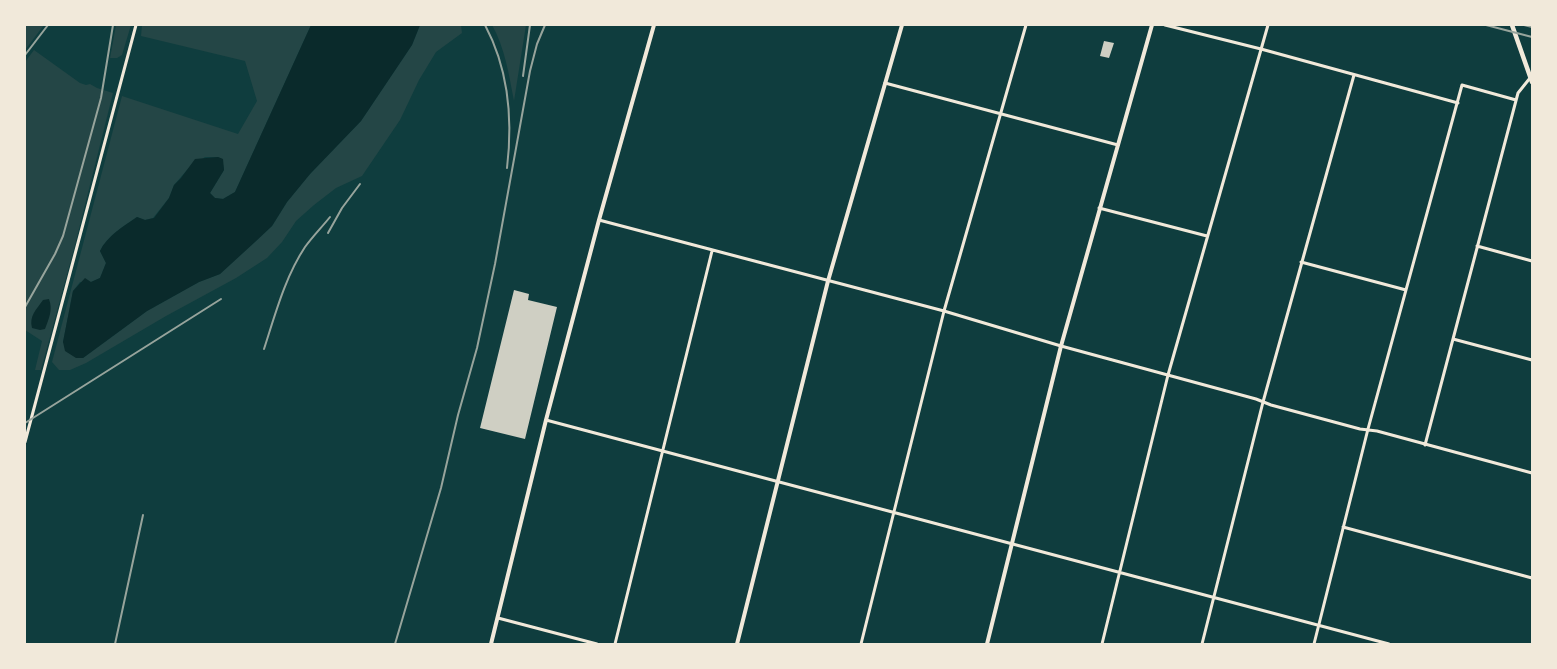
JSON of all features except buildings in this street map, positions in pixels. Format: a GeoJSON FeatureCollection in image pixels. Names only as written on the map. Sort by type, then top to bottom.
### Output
{"type":"FeatureCollection","features":[{"type":"Feature","properties":{"kind":"main road"},"geometry":{"type":"LineString","coordinates":[[1512,25],[1531,80]]}},
{"type":"Feature","properties":{"kind":"street"},"geometry":{"type":"LineString","coordinates":[[25,442],[136,25]]}},
{"type":"Feature","properties":{"kind":"street"},"geometry":{"type":"LineString","coordinates":[[491,644],[546,420],[599,220],[654,25]]}},
{"type":"Feature","properties":{"kind":"street"},"geometry":{"type":"LineString","coordinates":[[737,644],[828,281],[902,25]]}},
{"type":"Feature","properties":{"kind":"street"},"geometry":{"type":"LineString","coordinates":[[861,644],[944,311],[1026,25]]}},
{"type":"Feature","properties":{"kind":"street"},"geometry":{"type":"LineString","coordinates":[[987,644],[1061,346],[1152,25]]}},
{"type":"Feature","properties":{"kind":"street"},"geometry":{"type":"LineString","coordinates":[[1165,25],[1261,49],[1458,103]]}},
{"type":"Feature","properties":{"kind":"street"},"geometry":{"type":"LineString","coordinates":[[1102,644],[1168,375],[1268,25]]}},
{"type":"Feature","properties":{"kind":"street"},"geometry":{"type":"LineString","coordinates":[[1202,644],[1263,402],[1354,75]]}},
{"type":"Feature","properties":{"kind":"street"},"geometry":{"type":"LineString","coordinates":[[1425,444],[1518,93],[1531,80]]}},
{"type":"Feature","properties":{"kind":"street"},"geometry":{"type":"LineString","coordinates":[[884,83],[1118,145]]}},
{"type":"Feature","properties":{"kind":"street"},"geometry":{"type":"LineString","coordinates":[[1314,644],[1368,429],[1462,86],[1516,100]]}},
{"type":"Feature","properties":{"kind":"street"},"geometry":{"type":"LineString","coordinates":[[1100,208],[1207,236]]}},
{"type":"Feature","properties":{"kind":"street"},"geometry":{"type":"LineString","coordinates":[[599,220],[944,311],[1061,346],[1360,429],[1368,429],[1532,473]]}},
{"type":"Feature","properties":{"kind":"street"},"geometry":{"type":"LineString","coordinates":[[1477,246],[1532,261]]}},
{"type":"Feature","properties":{"kind":"street"},"geometry":{"type":"LineString","coordinates":[[615,644],[712,251]]}},
{"type":"Feature","properties":{"kind":"street"},"geometry":{"type":"LineString","coordinates":[[1301,262],[1406,290]]}},
{"type":"Feature","properties":{"kind":"street"},"geometry":{"type":"LineString","coordinates":[[1453,339],[1532,360]]}},
{"type":"Feature","properties":{"kind":"street"},"geometry":{"type":"LineString","coordinates":[[546,420],[1388,644]]}},
{"type":"Feature","properties":{"kind":"street"},"geometry":{"type":"LineString","coordinates":[[1343,527],[1532,578]]}},
{"type":"Feature","properties":{"kind":"street"},"geometry":{"type":"LineString","coordinates":[[498,618],[596,644]]}},
{"type":"Feature","properties":{"kind":"shaded area"},"geometry":{"type":"Polygon","coordinates":[[[44,25],[25,50],[25,26],[44,25]]]}},
{"type":"Feature","properties":{"kind":"shaded area"},"geometry":{"type":"Polygon","coordinates":[[[116,25],[131,25],[122,55],[117,58],[110,58],[116,25]]]}},
{"type":"Feature","properties":{"kind":"shaded area"},"geometry":{"type":"Polygon","coordinates":[[[142,25],[311,25],[235,192],[223,199],[215,198],[210,193],[224,170],[222,159],[218,157],[205,157],[187,170],[174,185],[169,198],[153,218],[145,220],[137,217],[116,232],[103,246],[100,251],[106,263],[100,278],[91,282],[80,282],[73,291],[63,342],[83,358],[147,311],[199,282],[220,274],[272,226],[287,202],[310,174],[361,121],[412,45],[420,25],[461,25],[462,33],[436,52],[419,80],[400,120],[362,176],[336,188],[314,205],[296,221],[282,242],[267,258],[236,278],[86,363],[70,370],[59,370],[52,362],[122,96],[238,134],[257,101],[245,61],[141,36],[142,25]]]}},
{"type":"Feature","properties":{"kind":"shaded area"},"geometry":{"type":"Polygon","coordinates":[[[311,25],[420,25],[412,45],[361,121],[310,174],[287,202],[272,226],[256,241],[220,274],[199,282],[147,311],[83,358],[76,358],[65,351],[63,342],[73,291],[85,278],[91,282],[100,278],[106,263],[100,251],[111,236],[137,217],[145,220],[154,218],[169,198],[174,185],[195,159],[218,157],[223,159],[224,170],[210,193],[215,198],[223,199],[235,192],[311,25]]]}},
{"type":"Feature","properties":{"kind":"shaded area"},"geometry":{"type":"Polygon","coordinates":[[[492,25],[526,25],[514,101],[503,52],[492,25]]]}},
{"type":"Feature","properties":{"kind":"shaded area"},"geometry":{"type":"Polygon","coordinates":[[[34,50],[80,83],[90,84],[113,93],[41,370],[35,370],[42,341],[25,330],[25,62],[34,50]]]}},
{"type":"Feature","properties":{"kind":"shaded area"},"geometry":{"type":"Polygon","coordinates":[[[49,299],[51,310],[45,329],[32,328],[31,320],[34,313],[43,300],[49,299]]]}},
{"type":"Feature","properties":{"kind":"railway"},"geometry":{"type":"LineString","coordinates":[[25,55],[48,25]]}},
{"type":"Feature","properties":{"kind":"railway"},"geometry":{"type":"LineString","coordinates":[[25,307],[63,236],[101,98],[113,25]]}},
{"type":"Feature","properties":{"kind":"railway"},"geometry":{"type":"LineString","coordinates":[[485,25],[499,59],[507,95],[509,113],[507,168]]}},
{"type":"Feature","properties":{"kind":"railway"},"geometry":{"type":"LineString","coordinates":[[523,76],[530,25]]}},
{"type":"Feature","properties":{"kind":"railway"},"geometry":{"type":"LineString","coordinates":[[395,644],[441,488],[458,415],[477,348],[495,264],[530,71],[537,44],[545,25]]}},
{"type":"Feature","properties":{"kind":"railway"},"geometry":{"type":"LineString","coordinates":[[1486,25],[1532,37]]}},
{"type":"Feature","properties":{"kind":"railway"},"geometry":{"type":"LineString","coordinates":[[1524,25],[1532,27]]}},
{"type":"Feature","properties":{"kind":"railway"},"geometry":{"type":"LineString","coordinates":[[328,233],[342,208],[360,184]]}},
{"type":"Feature","properties":{"kind":"railway"},"geometry":{"type":"LineString","coordinates":[[264,349],[281,296],[292,271],[305,247],[330,217]]}},
{"type":"Feature","properties":{"kind":"railway"},"geometry":{"type":"LineString","coordinates":[[25,423],[221,299]]}},
{"type":"Feature","properties":{"kind":"railway"},"geometry":{"type":"LineString","coordinates":[[115,644],[143,515]]}}]}
